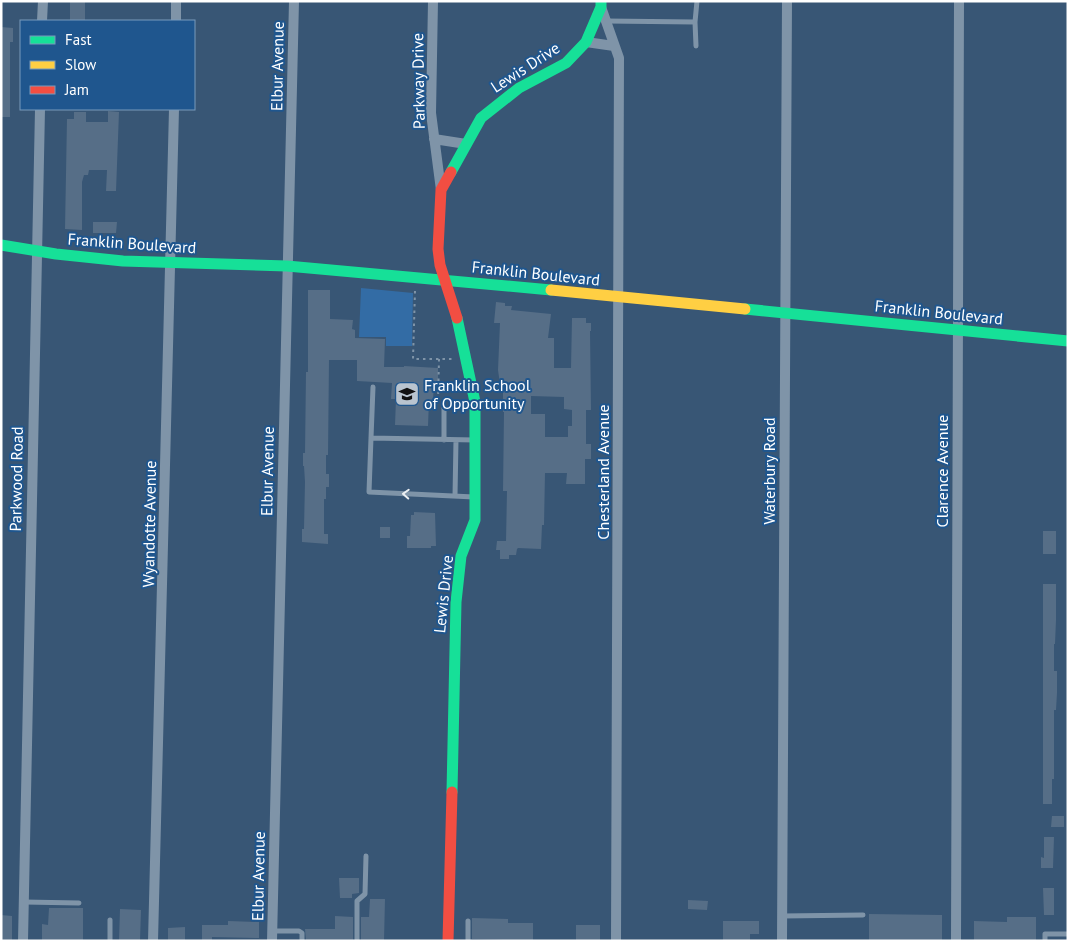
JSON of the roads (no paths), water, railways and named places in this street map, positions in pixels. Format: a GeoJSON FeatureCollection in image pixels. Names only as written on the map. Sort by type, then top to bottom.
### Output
{"type":"FeatureCollection","features":[{"type":"Feature","properties":{"kind":"street"},"geometry":{"type":"LineString","coordinates":[[42,20],[43,1]]}},
{"type":"Feature","properties":{"kind":"street"},"geometry":{"type":"LineString","coordinates":[[176,1],[176,20]]}},
{"type":"Feature","properties":{"kind":"street","name":"Elbur Avenue"},"geometry":{"type":"LineString","coordinates":[[272,936],[294,1]]}},
{"type":"Feature","properties":{"kind":"street","name":"Parkway Drive"},"geometry":{"type":"LineString","coordinates":[[433,1],[431,113],[441,190]]}},
{"type":"Feature","properties":{"kind":"street","name":"Waterbury Road"},"geometry":{"type":"LineString","coordinates":[[782,941],[787,1]]}},
{"type":"Feature","properties":{"kind":"street","name":"Clarence Avenue"},"geometry":{"type":"LineString","coordinates":[[956,941],[959,1]]}},
{"type":"Feature","properties":{"kind":"street","name":"Chesterland Avenue"},"geometry":{"type":"LineString","coordinates":[[601,4],[619,58],[616,941]]}},
{"type":"Feature","properties":{"kind":"street","name":"Lewis Drive"},"geometry":{"type":"LineString","coordinates":[[448,941],[456,602],[461,556],[475,520],[475,402],[459,325],[440,265],[438,249],[441,190],[480,118],[519,88],[566,63],[586,42],[601,4]]}},
{"type":"Feature","properties":{"kind":"street"},"geometry":{"type":"LineString","coordinates":[[586,42],[614,46]]}},
{"type":"Feature","properties":{"kind":"street","name":"Parkwood Road"},"geometry":{"type":"LineString","coordinates":[[23,941],[40,110]]}},
{"type":"Feature","properties":{"kind":"street","name":"Wyandotte Avenue"},"geometry":{"type":"LineString","coordinates":[[153,941],[174,110]]}},
{"type":"Feature","properties":{"kind":"street"},"geometry":{"type":"LineString","coordinates":[[434,139],[466,144]]}},
{"type":"Feature","properties":{"kind":"street","name":"Franklin Boulevard"},"geometry":{"type":"LineString","coordinates":[[1,245],[106,259],[170,263],[287,266],[444,280],[1068,341]]}},
{"type":"Feature","properties":{"kind":"lane"},"geometry":{"type":"LineString","coordinates":[[696,46],[695,22],[697,1]]}},
{"type":"Feature","properties":{"kind":"lane"},"geometry":{"type":"LineString","coordinates":[[606,21],[695,22]]}},
{"type":"Feature","properties":{"kind":"lane"},"geometry":{"type":"LineString","coordinates":[[373,387],[369,492],[475,497]]}},
{"type":"Feature","properties":{"kind":"lane"},"geometry":{"type":"LineString","coordinates":[[444,408],[444,440]]}},
{"type":"Feature","properties":{"kind":"lane"},"geometry":{"type":"LineString","coordinates":[[371,438],[475,440]]}},
{"type":"Feature","properties":{"kind":"lane"},"geometry":{"type":"LineString","coordinates":[[455,496],[456,440]]}},
{"type":"Feature","properties":{"kind":"lane"},"geometry":{"type":"LineString","coordinates":[[357,941],[357,901],[365,894],[366,856]]}},
{"type":"Feature","properties":{"kind":"lane"},"geometry":{"type":"LineString","coordinates":[[23,902],[79,903]]}},
{"type":"Feature","properties":{"kind":"lane"},"geometry":{"type":"LineString","coordinates":[[782,916],[863,915]]}},
{"type":"Feature","properties":{"kind":"lane"},"geometry":{"type":"LineString","coordinates":[[110,920],[110,941]]}},
{"type":"Feature","properties":{"kind":"lane"},"geometry":{"type":"LineString","coordinates":[[468,922],[468,941]]}},
{"type":"Feature","properties":{"kind":"lane"},"geometry":{"type":"LineString","coordinates":[[272,936],[300,931],[302,933],[302,941]]}},
{"type":"Feature","properties":{"kind":"lane"},"geometry":{"type":"LineString","coordinates":[[1045,941],[1045,934],[1068,934]]}},
{"type":"Feature","properties":{"kind":"place","name":"Franklin School of Opportunity"},"geometry":{"type":"Point","coordinates":[407,394]}}]}
